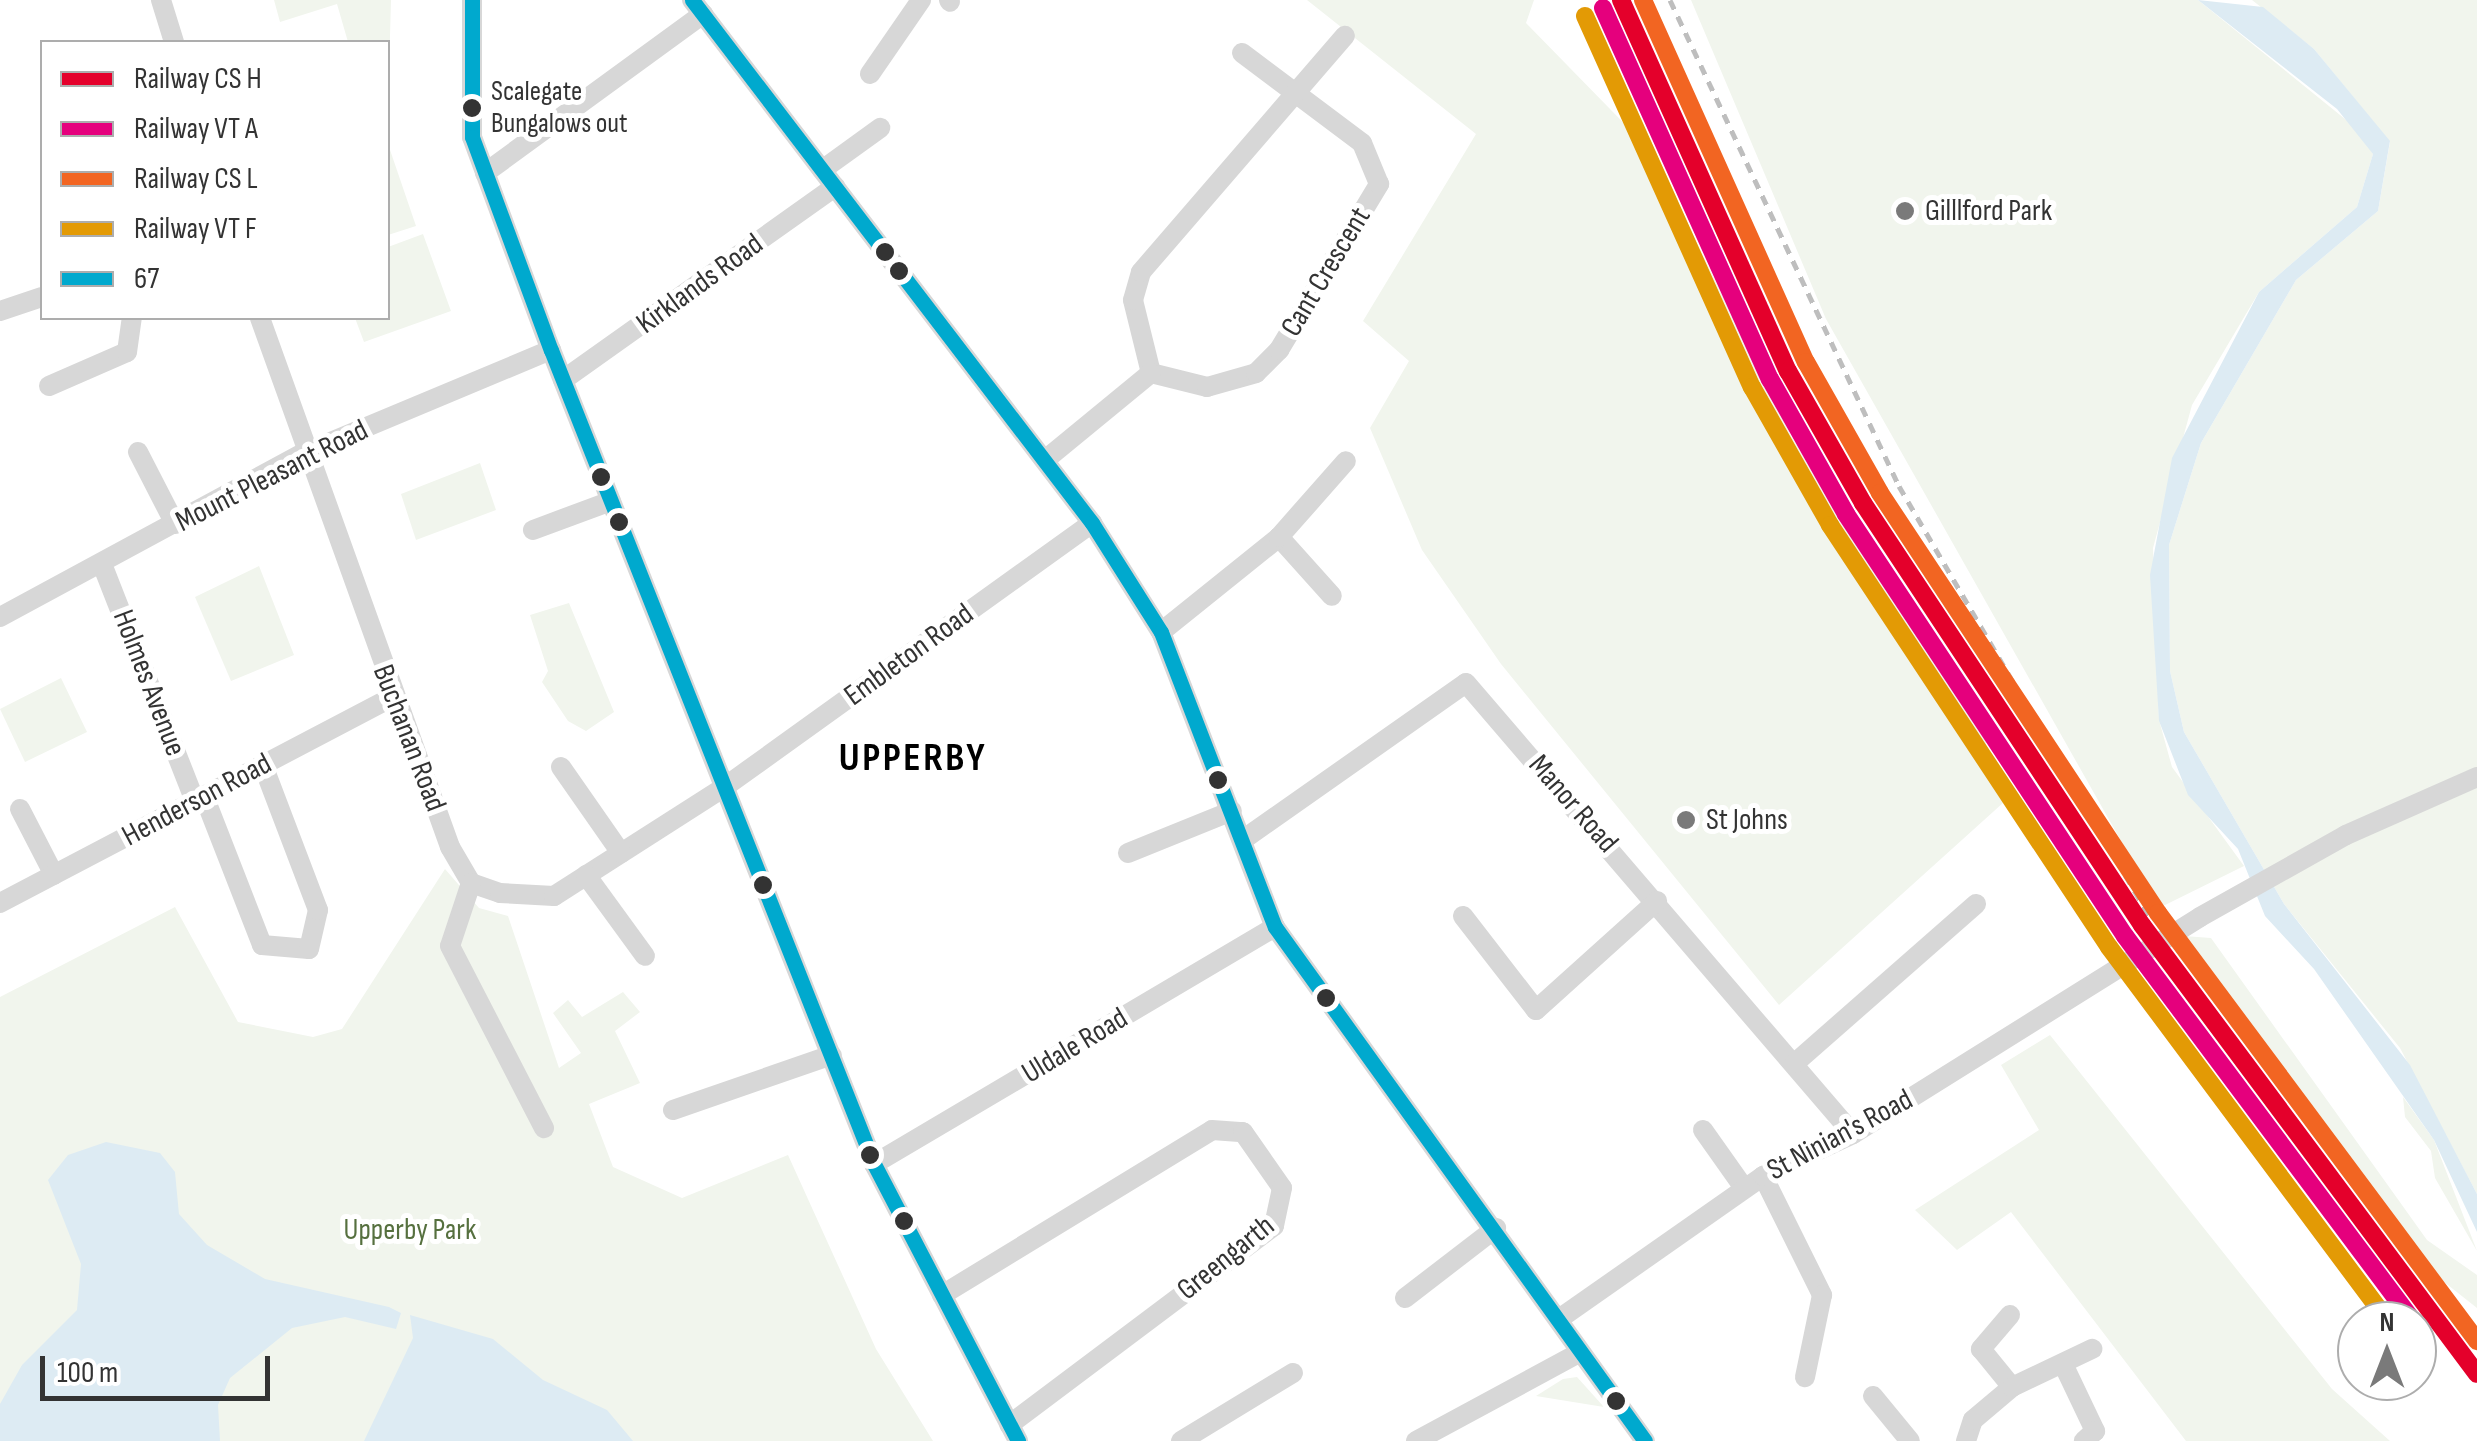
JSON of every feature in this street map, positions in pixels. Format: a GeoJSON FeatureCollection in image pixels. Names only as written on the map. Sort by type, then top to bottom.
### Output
{"type":"FeatureCollection","features":[{"type":"Feature","properties":{"kind":"street"},"geometry":{"type":"LineString","coordinates":[[161,0],[173,40]]}},
{"type":"Feature","properties":{"kind":"street"},"geometry":{"type":"LineString","coordinates":[[472,0],[467,88],[486,173],[551,350],[874,1164],[1013,1433]]}},
{"type":"Feature","properties":{"kind":"street"},"geometry":{"type":"LineString","coordinates":[[870,74],[921,0]]}},
{"type":"Feature","properties":{"kind":"street"},"geometry":{"type":"LineString","coordinates":[[486,173],[698,7],[1092,524],[1161,632],[1244,838],[1275,927],[1496,1228],[1579,1353],[1645,1441]]}},
{"type":"Feature","properties":{"kind":"street"},"geometry":{"type":"LineString","coordinates":[[1045,460],[1151,373],[1133,300],[1141,272],[1344,36]]}},
{"type":"Feature","properties":{"kind":"street"},"geometry":{"type":"LineString","coordinates":[[1242,53],[1298,91]]}},
{"type":"Feature","properties":{"kind":"street","name":"Cant Crescent"},"geometry":{"type":"LineString","coordinates":[[1151,373],[1207,387],[1256,373],[1279,350],[1379,184],[1362,142],[1298,91]]}},
{"type":"Feature","properties":{"kind":"street","name":"Kirklands Road"},"geometry":{"type":"LineString","coordinates":[[563,380],[829,178],[880,128]]}},
{"type":"Feature","properties":{"kind":"street"},"geometry":{"type":"LineString","coordinates":[[0,311],[40,298]]}},
{"type":"Feature","properties":{"kind":"street"},"geometry":{"type":"LineString","coordinates":[[50,386],[127,352],[132,320]]}},
{"type":"Feature","properties":{"kind":"street","name":"Buchanan Road"},"geometry":{"type":"LineString","coordinates":[[261,320],[302,454],[471,884]]}},
{"type":"Feature","properties":{"kind":"street","name":"Mount Pleasant Road"},"geometry":{"type":"LineString","coordinates":[[0,617],[302,454],[551,350]]}},
{"type":"Feature","properties":{"kind":"street"},"geometry":{"type":"LineString","coordinates":[[138,452],[175,524]]}},
{"type":"Feature","properties":{"kind":"street"},"geometry":{"type":"LineString","coordinates":[[1161,632],[1279,537],[1346,461]]}},
{"type":"Feature","properties":{"kind":"street"},"geometry":{"type":"LineString","coordinates":[[533,530],[610,501]]}},
{"type":"Feature","properties":{"kind":"street","name":"Embleton Road"},"geometry":{"type":"LineString","coordinates":[[726,786],[1092,524]]}},
{"type":"Feature","properties":{"kind":"street"},"geometry":{"type":"LineString","coordinates":[[1279,537],[1332,596]]}},
{"type":"Feature","properties":{"kind":"street","name":"Holmes Avenue"},"geometry":{"type":"LineString","coordinates":[[102,564],[262,945],[309,949],[318,910],[263,765]]}},
{"type":"Feature","properties":{"kind":"street","name":"Manor Road"},"geometry":{"type":"LineString","coordinates":[[1244,838],[1466,683],[1853,1134]]}},
{"type":"Feature","properties":{"kind":"street","name":"Henderson Road"},"geometry":{"type":"LineString","coordinates":[[0,903],[394,696]]}},
{"type":"Feature","properties":{"kind":"street"},"geometry":{"type":"LineString","coordinates":[[561,767],[621,853]]}},
{"type":"Feature","properties":{"kind":"street","name":"St Ninian's Road"},"geometry":{"type":"LineString","coordinates":[[1558,1319],[1763,1176],[1853,1134],[2346,835],[2477,778]]}},
{"type":"Feature","properties":{"kind":"street"},"geometry":{"type":"LineString","coordinates":[[544,1128],[450,946],[471,884],[554,896],[726,786]]}},
{"type":"Feature","properties":{"kind":"street"},"geometry":{"type":"LineString","coordinates":[[20,808],[54,874]]}},
{"type":"Feature","properties":{"kind":"street"},"geometry":{"type":"LineString","coordinates":[[1128,853],[1232,811]]}},
{"type":"Feature","properties":{"kind":"street"},"geometry":{"type":"LineString","coordinates":[[586,875],[645,956]]}},
{"type":"Feature","properties":{"kind":"street"},"geometry":{"type":"LineString","coordinates":[[1463,916],[1536,1010],[1657,901]]}},
{"type":"Feature","properties":{"kind":"street"},"geometry":{"type":"LineString","coordinates":[[1795,1063],[1976,904]]}},
{"type":"Feature","properties":{"kind":"street","name":"Uldale Road"},"geometry":{"type":"LineString","coordinates":[[874,1164],[1275,927]]}},
{"type":"Feature","properties":{"kind":"street"},"geometry":{"type":"LineString","coordinates":[[673,1110],[832,1055]]}},
{"type":"Feature","properties":{"kind":"street","name":"Greengarth"},"geometry":{"type":"LineString","coordinates":[[942,1295],[1212,1130],[1243,1132],[1282,1188],[1274,1226],[1013,1433]]}},
{"type":"Feature","properties":{"kind":"street"},"geometry":{"type":"LineString","coordinates":[[1703,1130],[1744,1188]]}},
{"type":"Feature","properties":{"kind":"street"},"geometry":{"type":"LineString","coordinates":[[1763,1176],[1822,1295],[1805,1377]]}},
{"type":"Feature","properties":{"kind":"street"},"geometry":{"type":"LineString","coordinates":[[1404,1298],[1496,1228]]}},
{"type":"Feature","properties":{"kind":"street"},"geometry":{"type":"LineString","coordinates":[[2010,1316],[1981,1349],[2012,1386]]}},
{"type":"Feature","properties":{"kind":"street"},"geometry":{"type":"LineString","coordinates":[[1966,1441],[1973,1420],[2012,1386],[2065,1368],[2092,1349]]}},
{"type":"Feature","properties":{"kind":"street"},"geometry":{"type":"LineString","coordinates":[[1416,1441],[1579,1353]]}},
{"type":"Feature","properties":{"kind":"street"},"geometry":{"type":"LineString","coordinates":[[2065,1368],[2095,1431],[2084,1441]]}},
{"type":"Feature","properties":{"kind":"street"},"geometry":{"type":"LineString","coordinates":[[1181,1441],[1294,1373]]}},
{"type":"Feature","properties":{"kind":"street"},"geometry":{"type":"LineString","coordinates":[[1873,1396],[1910,1441]]}},
{"type":"Feature","properties":{"kind":"green space"},"geometry":{"type":"Polygon","coordinates":[[[274,0],[391,0],[390,40],[347,40],[337,4],[280,22],[274,0]]]}},
{"type":"Feature","properties":{"kind":"green space"},"geometry":{"type":"Polygon","coordinates":[[[1307,0],[1534,0],[1526,23],[1653,153],[1792,438],[1991,738],[1975,755],[2014,793],[1779,1005],[1501,664],[1422,550],[1370,428],[1409,361],[1363,321],[1476,134],[1307,0]]]}},
{"type":"Feature","properties":{"kind":"green space"},"geometry":{"type":"Polygon","coordinates":[[[1691,0],[2198,0],[2366,136],[2373,154],[2357,207],[2259,292],[2192,405],[2153,548],[2159,720],[2172,767],[2244,866],[2159,908],[1826,319],[1691,0]]]}},
{"type":"Feature","properties":{"kind":"green space"},"geometry":{"type":"Polygon","coordinates":[[[2252,0],[2477,0],[2477,1194],[2400,1048],[2284,904],[2184,732],[2170,671],[2169,545],[2201,443],[2296,280],[2378,211],[2390,142],[2314,49],[2252,0]]]}},
{"type":"Feature","properties":{"kind":"green space"},"geometry":{"type":"Polygon","coordinates":[[[390,150],[416,226],[390,234],[390,150]]]}},
{"type":"Feature","properties":{"kind":"green space"},"geometry":{"type":"Polygon","coordinates":[[[423,234],[451,311],[364,342],[356,320],[390,320],[390,246],[423,234]]]}},
{"type":"Feature","properties":{"kind":"green space"},"geometry":{"type":"Polygon","coordinates":[[[480,463],[496,510],[416,540],[401,494],[480,463]]]}},
{"type":"Feature","properties":{"kind":"green space"},"geometry":{"type":"Polygon","coordinates":[[[259,566],[294,655],[231,681],[195,597],[259,566]]]}},
{"type":"Feature","properties":{"kind":"green space"},"geometry":{"type":"Polygon","coordinates":[[[569,603],[614,712],[586,731],[568,721],[542,682],[548,671],[530,615],[569,603]]]}},
{"type":"Feature","properties":{"kind":"green space"},"geometry":{"type":"Polygon","coordinates":[[[61,678],[87,732],[25,762],[0,709],[61,678]]]}},
{"type":"Feature","properties":{"kind":"green space","name":"Upperby Park"},"geometry":{"type":"Polygon","coordinates":[[[445,869],[479,908],[508,916],[559,1068],[581,1053],[553,1013],[568,1000],[582,1017],[623,992],[640,1012],[615,1031],[640,1083],[589,1104],[613,1167],[682,1198],[788,1155],[876,1349],[933,1441],[0,1441],[0,997],[175,907],[238,1022],[313,1037],[342,1029],[445,869]]]}},
{"type":"Feature","properties":{"kind":"green space"},"geometry":{"type":"Polygon","coordinates":[[[2184,936],[2211,938],[2427,1240],[2477,1275],[2477,1308],[2410,1255],[2173,943],[2184,936]]]}},
{"type":"Feature","properties":{"kind":"green space"},"geometry":{"type":"Polygon","coordinates":[[[2050,1035],[2337,1393],[2337,1401],[2345,1401],[2390,1441],[2186,1441],[2011,1212],[1957,1250],[1915,1210],[2039,1130],[2001,1065],[2050,1035]]]}},
{"type":"Feature","properties":{"kind":"green space"},"geometry":{"type":"Polygon","coordinates":[[[2403,1097],[2434,1140],[2477,1251],[2435,1178],[2431,1151],[2405,1117],[2403,1097]]]}},
{"type":"Feature","properties":{"kind":"green space"},"geometry":{"type":"Polygon","coordinates":[[[1577,1377],[1604,1407],[1536,1396],[1563,1379],[1577,1377]]]}},
{"type":"Feature","properties":{"kind":"shaded area"},"geometry":{"type":"Polygon","coordinates":[[[2198,0],[2263,7],[2314,49],[2390,141],[2378,211],[2296,280],[2201,443],[2169,545],[2170,671],[2184,732],[2284,904],[2410,1065],[2477,1194],[2477,1232],[2434,1140],[2314,969],[2265,916],[2238,849],[2188,795],[2159,721],[2150,575],[2172,458],[2259,292],[2357,207],[2373,154],[2337,109],[2198,0]]]}},
{"type":"Feature","properties":{"kind":"shaded area"},"geometry":{"type":"Polygon","coordinates":[[[106,1142],[160,1153],[175,1172],[179,1214],[207,1245],[265,1279],[389,1307],[401,1313],[396,1329],[345,1317],[292,1328],[230,1378],[218,1405],[220,1441],[0,1441],[0,1404],[22,1365],[77,1310],[81,1264],[48,1180],[68,1155],[106,1142]]]}},
{"type":"Feature","properties":{"kind":"shaded area"},"geometry":{"type":"Polygon","coordinates":[[[410,1315],[493,1339],[543,1380],[607,1410],[633,1441],[364,1441],[413,1338],[410,1315]]]}},
{"type":"Feature","properties":{"kind":"railway"},"geometry":{"type":"LineString","coordinates":[[1670,0],[1899,486],[2150,918]]}},
{"type":"Feature","properties":{"kind":"transit line","name":"67"},"geometry":{"type":"LineString","coordinates":[[472,0],[472,137],[551,350],[874,1164],[1018,1441]]}},
{"type":"Feature","properties":{"kind":"transit line","name":"67"},"geometry":{"type":"LineString","coordinates":[[692,0],[1092,523],[1161,632],[1275,927],[1645,1441]]}},
{"type":"Feature","properties":{"kind":"transit line"},"geometry":{"type":"LineString","coordinates":[[1621,0],[1788,371],[1863,503],[2142,925],[2477,1374]]}},
{"type":"Feature","properties":{"kind":"transit line"},"geometry":{"type":"LineString","coordinates":[[1643,0],[1806,362],[1880,493],[2158,913],[2477,1341]]}},
{"type":"Feature","properties":{"kind":"transit line"},"geometry":{"type":"LineString","coordinates":[[1603,8],[1770,379],[1846,514],[2125,936],[2398,1301]]}},
{"type":"Feature","properties":{"kind":"transit line"},"geometry":{"type":"LineString","coordinates":[[1585,16],[1752,387],[1830,525],[2109,947],[2373,1301]]}},
{"type":"Feature","properties":{"kind":"place","name":"Scalegate Bungalows out"},"geometry":{"type":"Point","coordinates":[472,108]}},
{"type":"Feature","properties":{"kind":"place","name":"Gilllford Park"},"geometry":{"type":"Point","coordinates":[1905,211]}},
{"type":"Feature","properties":{"kind":"place","name":"St Johns"},"geometry":{"type":"Point","coordinates":[1686,820]}},
{"type":"Feature","properties":{"kind":"district","name":"UPPERBY"},"geometry":{"type":"Point","coordinates":[913,758]}}]}
